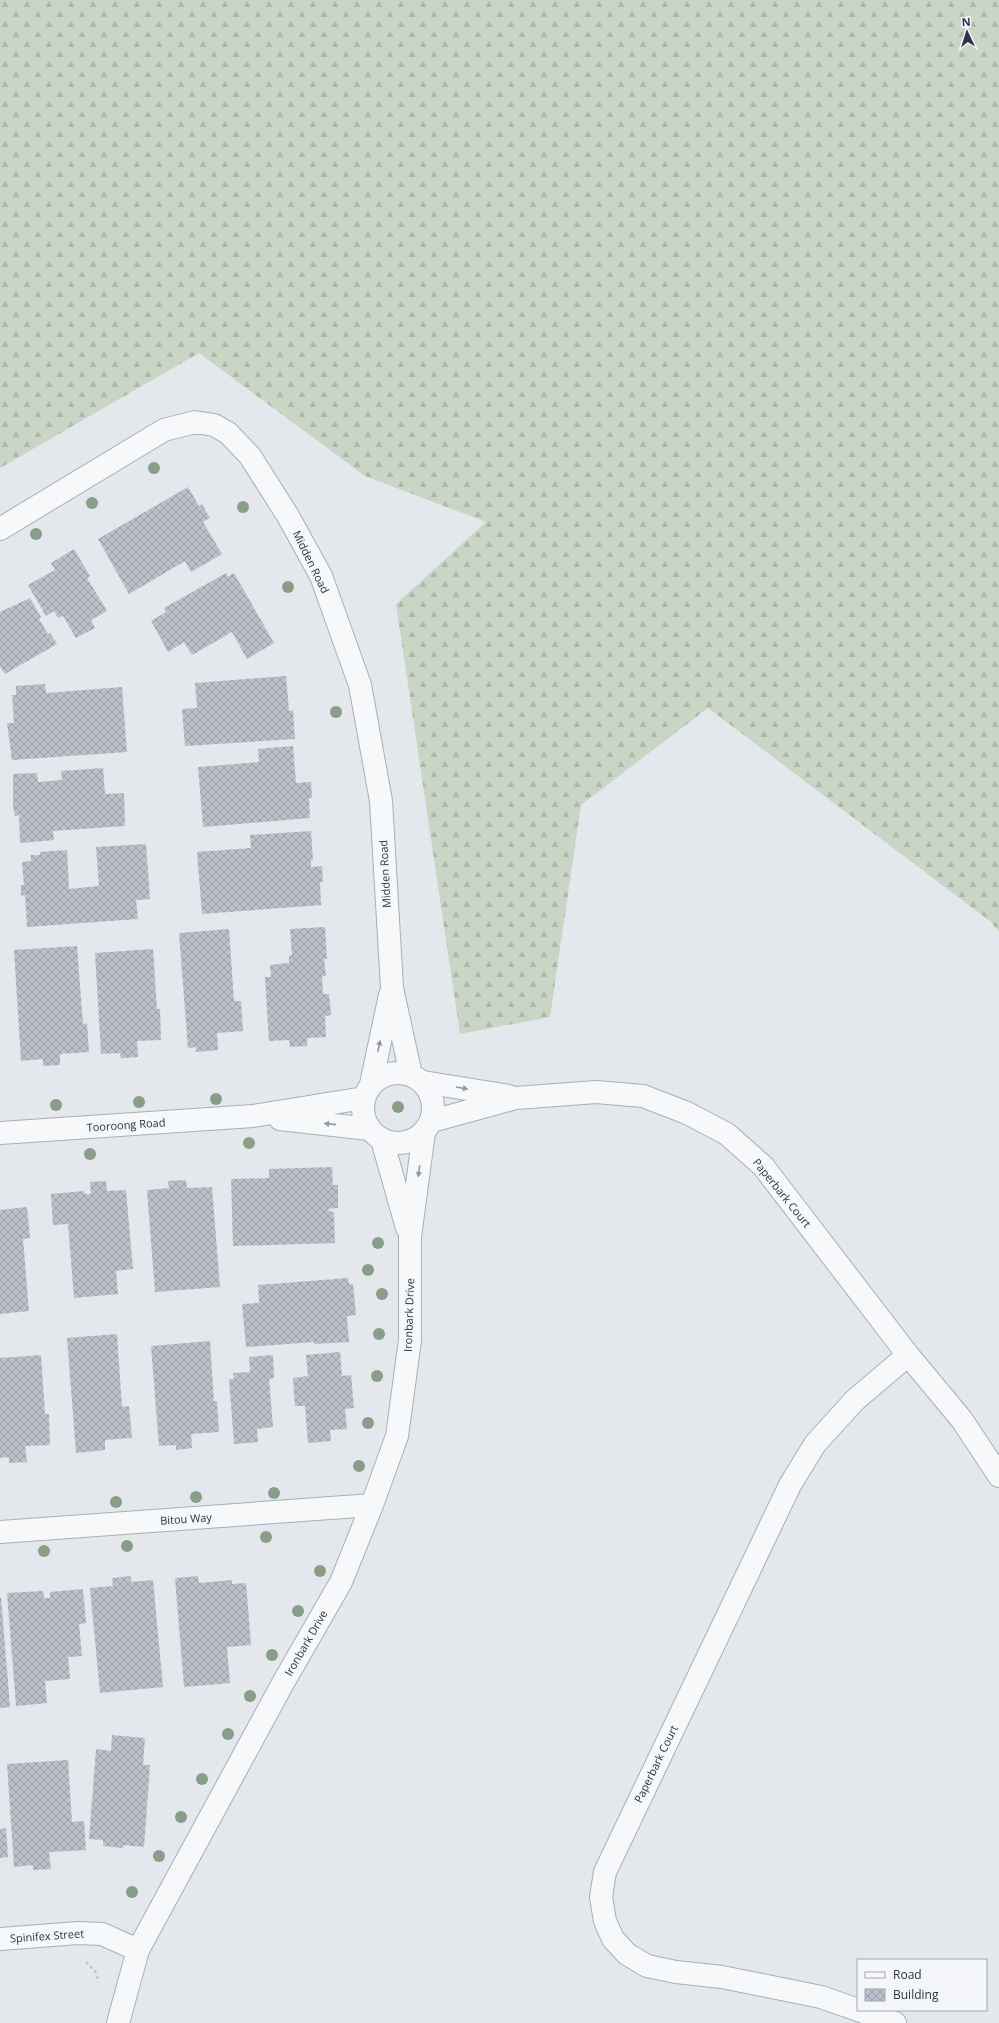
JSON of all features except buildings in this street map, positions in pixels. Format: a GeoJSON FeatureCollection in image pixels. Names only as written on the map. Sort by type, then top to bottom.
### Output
{"type":"FeatureCollection","features":[{"type":"Feature","properties":{"kind":"street","name":"Midden Road"},"geometry":{"type":"LineString","coordinates":[[0,529],[164,430],[195,422],[214,425],[228,433],[250,456],[288,516],[321,576],[360,685],[381,802],[392,988],[417,1078]]}},
{"type":"Feature","properties":{"kind":"street","name":"Midden Road"},"geometry":{"type":"LineString","coordinates":[[368,1091],[392,988]]}},
{"type":"Feature","properties":{"kind":"street"},"geometry":{"type":"LineString","coordinates":[[398,1072],[417,1078],[431,1093],[434,1106],[428,1127],[413,1141],[399,1144],[376,1134],[363,1112],[368,1091],[383,1075],[398,1072]]}},
{"type":"Feature","properties":{"kind":"street","name":"Paperbark Court"},"geometry":{"type":"LineString","coordinates":[[417,1078],[516,1098]]}},
{"type":"Feature","properties":{"kind":"street","name":"Tooroong Road"},"geometry":{"type":"LineString","coordinates":[[0,1133],[253,1116],[368,1091]]}},
{"type":"Feature","properties":{"kind":"street","name":"Paperbark Court"},"geometry":{"type":"LineString","coordinates":[[428,1127],[516,1098],[596,1092],[643,1096],[687,1113],[727,1134],[763,1166],[908,1354],[962,1420],[999,1476]]}},
{"type":"Feature","properties":{"kind":"street","name":"Tooroong Road"},"geometry":{"type":"LineString","coordinates":[[253,1116],[376,1134]]}},
{"type":"Feature","properties":{"kind":"street","name":"Ironbark Drive"},"geometry":{"type":"LineString","coordinates":[[118,2023],[138,1950],[283,1683],[341,1582],[372,1505],[397,1436],[410,1340],[410,1237],[428,1127]]}},
{"type":"Feature","properties":{"kind":"street","name":"Ironbark Drive"},"geometry":{"type":"LineString","coordinates":[[376,1134],[410,1237]]}},
{"type":"Feature","properties":{"kind":"street","name":"Paperbark Court"},"geometry":{"type":"LineString","coordinates":[[857,2010],[821,1997],[722,1977],[676,1972],[647,1966],[627,1954],[613,1939],[605,1921],[601,1896],[605,1872],[790,1484],[815,1444],[850,1406],[908,1354]]}},
{"type":"Feature","properties":{"kind":"street","name":"Bitou Way"},"geometry":{"type":"LineString","coordinates":[[0,1532],[372,1505]]}},
{"type":"Feature","properties":{"kind":"street","name":"Spinifex Street"},"geometry":{"type":"LineString","coordinates":[[0,1939],[78,1933],[102,1934],[138,1950]]}},
{"type":"Feature","properties":{"kind":"street","name":"Paperbark Court"},"geometry":{"type":"LineString","coordinates":[[861,2011],[895,2023]]}},
{"type":"Feature","properties":{"kind":"path"},"geometry":{"type":"LineString","coordinates":[[83,1962],[89,1963],[95,1971],[100,1981],[98,1985]]}},
{"type":"Feature","properties":{"kind":"green space"},"geometry":{"type":"Polygon","coordinates":[[[0,0],[999,0],[999,932],[991,922],[708,708],[581,805],[550,1017],[460,1034],[396,604],[486,522],[365,476],[199,353],[0,468],[0,0]]]}}]}
